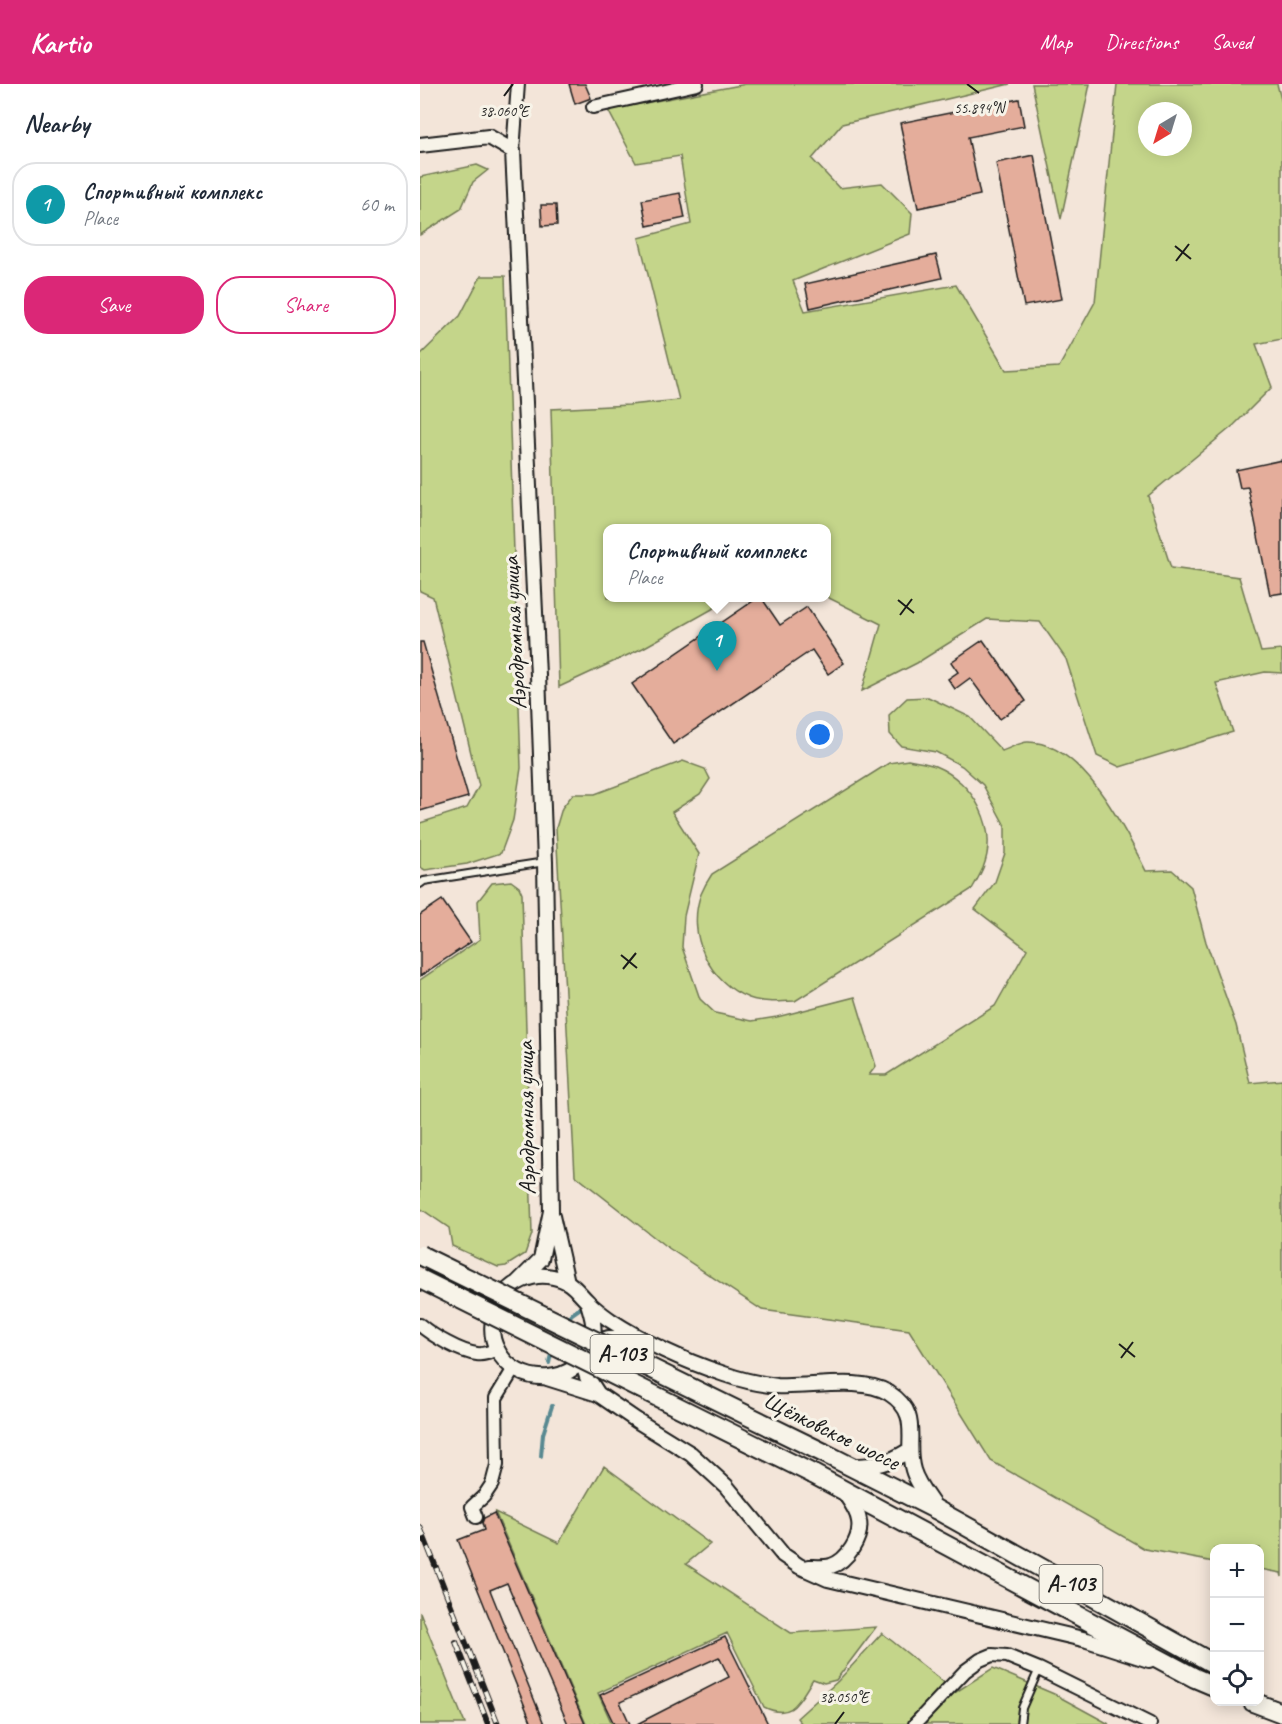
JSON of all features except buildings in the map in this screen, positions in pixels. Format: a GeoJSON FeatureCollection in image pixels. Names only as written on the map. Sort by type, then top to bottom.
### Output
{"type":"FeatureCollection","features":[{"type":"Feature","properties":{"kind":"main road","name":"Щёлковское шоссе"},"geometry":{"type":"LineString","coordinates":[[420,1255],[937,1510],[1210,1661]]}},
{"type":"Feature","properties":{"kind":"main road","name":"Щёлковское шоссе"},"geometry":{"type":"LineString","coordinates":[[420,1279],[813,1474],[1210,1684]]}},
{"type":"Feature","properties":{"kind":"main road"},"geometry":{"type":"LineString","coordinates":[[1264,1696],[1282,1707]]}},
{"type":"Feature","properties":{"kind":"main road"},"geometry":{"type":"LineString","coordinates":[[1264,1706],[1282,1713]]}},
{"type":"Feature","properties":{"kind":"street"},"geometry":{"type":"LineString","coordinates":[[420,145],[489,137],[513,151],[518,84]]}},
{"type":"Feature","properties":{"kind":"street"},"geometry":{"type":"LineString","coordinates":[[593,107],[697,84]]}},
{"type":"Feature","properties":{"kind":"street","name":"Аэродромная улица"},"geometry":{"type":"LineString","coordinates":[[513,151],[545,862],[551,1212]]}},
{"type":"Feature","properties":{"kind":"street"},"geometry":{"type":"LineString","coordinates":[[551,1212],[567,1282]]}},
{"type":"Feature","properties":{"kind":"street"},"geometry":{"type":"LineString","coordinates":[[551,1212],[541,1259],[503,1295],[494,1312],[492,1331],[497,1349],[513,1370],[527,1376],[547,1378],[598,1394],[691,1454],[726,1486],[783,1556],[828,1579],[1088,1640],[1196,1678]]}},
{"type":"Feature","properties":{"kind":"street"},"geometry":{"type":"LineString","coordinates":[[518,1282],[536,1276],[552,1276],[567,1282],[577,1288],[588,1303],[610,1320],[643,1339],[681,1358],[750,1382],[776,1386],[868,1385],[887,1392],[901,1402],[910,1420],[912,1441],[908,1450],[890,1462],[872,1466],[851,1466]]}},
{"type":"Feature","properties":{"kind":"street"},"geometry":{"type":"LineString","coordinates":[[547,1378],[566,1373],[582,1360],[592,1343],[594,1323],[588,1303]]}},
{"type":"Feature","properties":{"kind":"street"},"geometry":{"type":"LineString","coordinates":[[420,1325],[446,1343],[476,1354],[497,1349]]}},
{"type":"Feature","properties":{"kind":"street"},"geometry":{"type":"LineString","coordinates":[[592,1343],[609,1338],[643,1339]]}},
{"type":"Feature","properties":{"kind":"street"},"geometry":{"type":"LineString","coordinates":[[582,1360],[587,1377],[598,1394]]}},
{"type":"Feature","properties":{"kind":"street"},"geometry":{"type":"LineString","coordinates":[[476,1517],[472,1506],[484,1496],[492,1484],[496,1465],[496,1398],[513,1370]]}},
{"type":"Feature","properties":{"kind":"street"},"geometry":{"type":"LineString","coordinates":[[908,1450],[913,1472],[937,1510]]}},
{"type":"Feature","properties":{"kind":"street"},"geometry":{"type":"LineString","coordinates":[[800,1566],[816,1568],[832,1565],[848,1554],[858,1538],[859,1521],[853,1505],[843,1490]]}},
{"type":"Feature","properties":{"kind":"street"},"geometry":{"type":"LineString","coordinates":[[915,1724],[965,1671],[980,1660],[992,1655],[1007,1656],[1039,1669],[1150,1724]]}},
{"type":"Feature","properties":{"kind":"lane"},"geometry":{"type":"LineString","coordinates":[[420,884],[424,881],[545,862]]}},
{"type":"Feature","properties":{"kind":"lane"},"geometry":{"type":"LineString","coordinates":[[1020,1724],[1022,1708],[1039,1669]]}},
{"type":"Feature","properties":{"kind":"green space"},"geometry":{"type":"Polygon","coordinates":[[[746,84],[1010,84],[842,124],[812,159],[839,188],[882,183],[912,213],[910,234],[793,281],[805,311],[956,285],[1006,370],[1059,367],[1095,302],[1117,84],[1277,84],[1282,103],[1282,339],[1256,344],[1272,387],[1234,425],[1148,496],[1171,568],[1239,577],[1261,652],[1282,650],[1282,673],[1265,672],[1216,683],[1233,732],[1120,767],[1097,756],[1066,659],[1040,622],[987,619],[917,663],[862,691],[881,624],[831,599],[831,524],[603,524],[603,602],[725,602],[643,648],[559,687],[551,409],[679,400],[639,238],[691,224],[680,156],[636,163],[608,110],[746,84]]]}},
{"type":"Feature","properties":{"kind":"green space"},"geometry":{"type":"Polygon","coordinates":[[[1032,84],[1090,84],[1061,219],[1032,84]]]}},
{"type":"Feature","properties":{"kind":"green space"},"geometry":{"type":"Polygon","coordinates":[[[477,165],[488,170],[473,182],[461,209],[420,235],[420,177],[477,165]]]}},
{"type":"Feature","properties":{"kind":"green space"},"geometry":{"type":"Polygon","coordinates":[[[481,276],[505,276],[521,768],[513,820],[501,853],[467,864],[425,870],[420,867],[420,823],[467,808],[479,786],[433,597],[420,591],[420,355],[460,316],[481,276]]]}},
{"type":"Feature","properties":{"kind":"green space"},"geometry":{"type":"Polygon","coordinates":[[[928,697],[970,717],[1002,751],[1028,742],[1048,746],[1066,756],[1084,772],[1114,812],[1146,871],[1172,870],[1191,887],[1206,942],[1236,1025],[1250,1083],[1282,1080],[1282,1577],[1281,1573],[1264,1570],[1264,1544],[1210,1544],[1210,1561],[1145,1549],[991,1461],[909,1330],[762,1310],[664,1245],[575,1175],[556,828],[562,808],[573,794],[595,794],[683,761],[705,769],[710,779],[700,794],[672,812],[699,854],[684,916],[682,947],[700,999],[715,1013],[752,1021],[855,997],[876,1066],[869,1075],[886,1075],[995,1006],[1027,949],[975,909],[995,882],[1005,853],[1005,826],[983,785],[962,766],[936,752],[901,746],[890,734],[889,715],[907,698],[928,697]]]}},
{"type":"Feature","properties":{"kind":"green space"},"geometry":{"type":"Polygon","coordinates":[[[908,760],[932,765],[949,773],[972,795],[980,808],[988,837],[987,853],[983,868],[972,889],[795,1001],[760,1001],[735,991],[712,969],[699,941],[697,909],[701,894],[712,874],[889,763],[908,760]]]}},
{"type":"Feature","properties":{"kind":"green space"},"geometry":{"type":"Polygon","coordinates":[[[511,881],[519,887],[522,894],[532,1234],[525,1254],[506,1266],[498,1267],[452,1246],[449,1228],[420,1208],[420,980],[480,939],[478,901],[492,883],[511,881]]]}},
{"type":"Feature","properties":{"kind":"green space"},"geometry":{"type":"Polygon","coordinates":[[[604,1466],[710,1544],[686,1564],[791,1633],[876,1627],[836,1680],[824,1683],[813,1679],[799,1701],[789,1710],[774,1711],[764,1707],[727,1633],[598,1693],[612,1724],[586,1724],[495,1512],[559,1543],[604,1466]]]}},
{"type":"Feature","properties":{"kind":"green space"},"geometry":{"type":"Polygon","coordinates":[[[420,1612],[465,1724],[420,1724],[420,1612]]]}},
{"type":"Feature","properties":{"kind":"green space"},"geometry":{"type":"Polygon","coordinates":[[[882,1633],[956,1692],[993,1668],[1054,1694],[1109,1724],[802,1724],[797,1718],[838,1681],[882,1633]]]}},
{"type":"Feature","properties":{"kind":"waterway"},"geometry":{"type":"LineString","coordinates":[[567,1320],[582,1307]]}},
{"type":"Feature","properties":{"kind":"waterway"},"geometry":{"type":"LineString","coordinates":[[549,1363],[552,1350]]}},
{"type":"Feature","properties":{"kind":"waterway"},"geometry":{"type":"LineString","coordinates":[[541,1456],[543,1434],[552,1406]]}},
{"type":"Feature","properties":{"kind":"railway"},"geometry":{"type":"LineString","coordinates":[[420,1527],[498,1724]]}},
{"type":"Feature","properties":{"kind":"railway"},"geometry":{"type":"LineString","coordinates":[[456,1642],[488,1724]]}},
{"type":"Feature","properties":{"kind":"place","name":"Спортивный комплекс"},"geometry":{"type":"Point","coordinates":[717,671]}}]}
